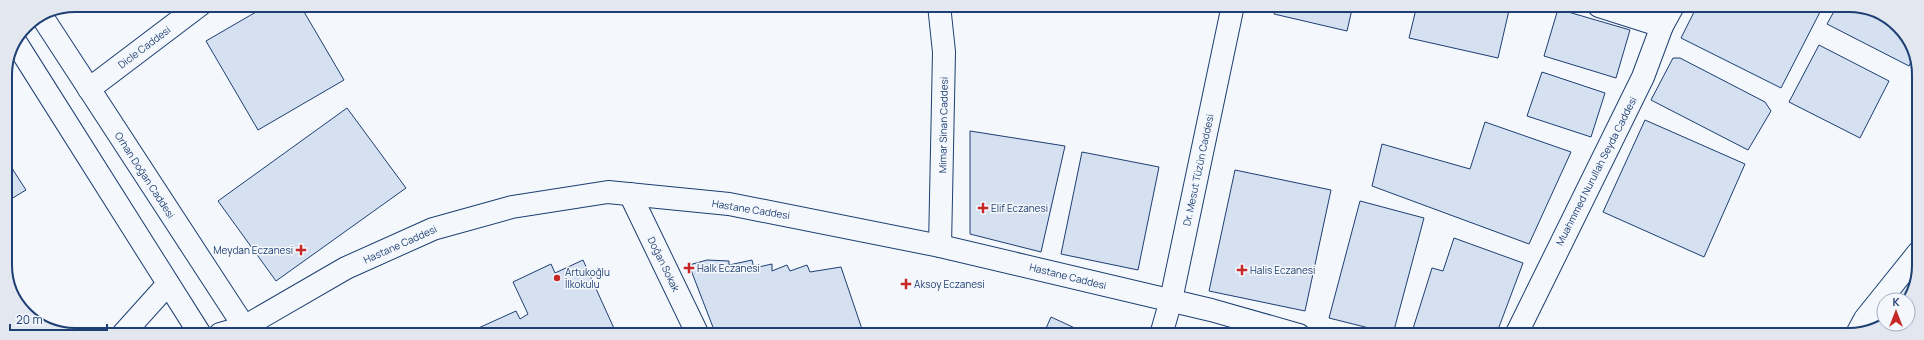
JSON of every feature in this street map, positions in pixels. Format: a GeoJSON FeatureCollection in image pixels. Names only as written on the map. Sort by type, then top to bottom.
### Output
{"type":"FeatureCollection","features":[{"type":"Feature","properties":{"kind":"street","name":"Dicle Caddesi"},"geometry":{"type":"LineString","coordinates":[[88,89],[191,12]]}},
{"type":"Feature","properties":{"kind":"street","name":"Mimar Sinan Caddesi"},"geometry":{"type":"LineString","coordinates":[[940,12],[944,52],[940,246]]}},
{"type":"Feature","properties":{"kind":"street","name":"Dr. Mesut Tüzün Caddesi"},"geometry":{"type":"LineString","coordinates":[[1163,328],[1171,300],[1232,12]]}},
{"type":"Feature","properties":{"kind":"street"},"geometry":{"type":"LineString","coordinates":[[1618,12],[1662,26]]}},
{"type":"Feature","properties":{"kind":"street","name":"Muahmmed Nurullah Seyda Caddesi"},"geometry":{"type":"LineString","coordinates":[[1519,328],[1643,77],[1662,26],[1670,12]]}},
{"type":"Feature","properties":{"kind":"street","name":"Orhan Doğan Caddesi"},"geometry":{"type":"LineString","coordinates":[[45,21],[244,328]]}},
{"type":"Feature","properties":{"kind":"street"},"geometry":{"type":"LineString","coordinates":[[19,47],[196,328]]}},
{"type":"Feature","properties":{"kind":"street","name":"Hastane Caddesi"},"geometry":{"type":"LineString","coordinates":[[251,328],[346,268],[433,229],[512,207],[608,192],[729,204],[940,246],[1171,300],[1273,328]]}},
{"type":"Feature","properties":{"kind":"street","name":"Doğan Sokak"},"geometry":{"type":"LineString","coordinates":[[630,194],[695,328]]}},
{"type":"Feature","properties":{"kind":"street"},"geometry":{"type":"LineString","coordinates":[[1861,326],[1865,319],[1912,260]]}},
{"type":"Feature","properties":{"kind":"street"},"geometry":{"type":"LineString","coordinates":[[128,328],[168,284]]}},
{"type":"Feature","properties":{"kind":"shaded area"},"geometry":{"type":"Polygon","coordinates":[[[1912,261],[1910,281],[1905,292],[1888,292],[1912,261]]]}},
{"type":"Feature","properties":{"kind":"shaded area"},"geometry":{"type":"Polygon","coordinates":[[[1876,308],[1876,322],[1862,326],[1876,308]]]}},
{"type":"Feature","properties":{"kind":"building"},"geometry":{"type":"Polygon","coordinates":[[[256,12],[304,12],[344,80],[258,130],[206,41],[256,12]]]}},
{"type":"Feature","properties":{"kind":"building"},"geometry":{"type":"Polygon","coordinates":[[[1275,12],[1351,12],[1347,31],[1274,14],[1275,12]]]}},
{"type":"Feature","properties":{"kind":"building"},"geometry":{"type":"Polygon","coordinates":[[[1415,12],[1509,12],[1498,58],[1409,38],[1415,12]]]}},
{"type":"Feature","properties":{"kind":"building"},"geometry":{"type":"Polygon","coordinates":[[[1557,12],[1568,12],[1630,30],[1616,78],[1544,56],[1557,12]]]}},
{"type":"Feature","properties":{"kind":"building"},"geometry":{"type":"Polygon","coordinates":[[[1694,12],[1820,12],[1781,88],[1681,38],[1694,12]]]}},
{"type":"Feature","properties":{"kind":"building"},"geometry":{"type":"Polygon","coordinates":[[[1834,12],[1865,14],[1873,17],[1890,28],[1904,44],[1911,62],[1909,66],[1827,24],[1834,12]]]}},
{"type":"Feature","properties":{"kind":"building"},"geometry":{"type":"Polygon","coordinates":[[[1819,45],[1889,81],[1860,138],[1789,102],[1819,45]]]}},
{"type":"Feature","properties":{"kind":"building"},"geometry":{"type":"Polygon","coordinates":[[[1673,58],[1680,58],[1765,102],[1771,111],[1748,150],[1651,100],[1673,58]]]}},
{"type":"Feature","properties":{"kind":"building"},"geometry":{"type":"Polygon","coordinates":[[[1542,72],[1605,93],[1591,137],[1527,116],[1542,72]]]}},
{"type":"Feature","properties":{"kind":"building"},"geometry":{"type":"Polygon","coordinates":[[[347,108],[406,188],[276,281],[218,201],[347,108]]]}},
{"type":"Feature","properties":{"kind":"building"},"geometry":{"type":"Polygon","coordinates":[[[1645,120],[1745,164],[1704,257],[1603,212],[1645,120]]]}},
{"type":"Feature","properties":{"kind":"building"},"geometry":{"type":"Polygon","coordinates":[[[1485,122],[1571,152],[1529,244],[1372,186],[1382,144],[1470,169],[1485,122]]]}},
{"type":"Feature","properties":{"kind":"building"},"geometry":{"type":"Polygon","coordinates":[[[970,131],[1065,146],[1041,252],[970,234],[970,131]]]}},
{"type":"Feature","properties":{"kind":"building"},"geometry":{"type":"Polygon","coordinates":[[[1082,152],[1159,167],[1138,270],[1061,254],[1082,152]]]}},
{"type":"Feature","properties":{"kind":"building"},"geometry":{"type":"Polygon","coordinates":[[[12,168],[26,190],[12,198],[12,168]]]}},
{"type":"Feature","properties":{"kind":"building"},"geometry":{"type":"Polygon","coordinates":[[[1235,170],[1331,190],[1305,311],[1209,291],[1235,170]]]}},
{"type":"Feature","properties":{"kind":"building"},"geometry":{"type":"Polygon","coordinates":[[[1360,201],[1424,218],[1395,328],[1369,328],[1329,318],[1360,201]]]}},
{"type":"Feature","properties":{"kind":"building"},"geometry":{"type":"Polygon","coordinates":[[[1454,238],[1523,263],[1499,328],[1413,328],[1432,268],[1443,271],[1454,238]]]}},
{"type":"Feature","properties":{"kind":"building"},"geometry":{"type":"Polygon","coordinates":[[[583,260],[614,328],[478,328],[516,311],[520,319],[528,314],[513,282],[551,264],[555,273],[583,260]]]}},
{"type":"Feature","properties":{"kind":"building"},"geometry":{"type":"Polygon","coordinates":[[[707,260],[729,261],[729,265],[752,260],[754,268],[772,264],[772,271],[787,265],[790,271],[807,265],[810,272],[841,267],[862,328],[713,328],[689,265],[707,260]]]}},
{"type":"Feature","properties":{"kind":"building"},"geometry":{"type":"Polygon","coordinates":[[[1051,317],[1075,328],[1046,328],[1051,317]]]}},
{"type":"Feature","properties":{"kind":"place","name":"Elif Eczanesi"},"geometry":{"type":"Point","coordinates":[983,208]}},
{"type":"Feature","properties":{"kind":"place","name":"Meydan Eczanesi"},"geometry":{"type":"Point","coordinates":[301,250]}},
{"type":"Feature","properties":{"kind":"place","name":"Halk Eczanesi"},"geometry":{"type":"Point","coordinates":[689,268]}},
{"type":"Feature","properties":{"kind":"place","name":"Halis Eczanesi"},"geometry":{"type":"Point","coordinates":[1242,270]}},
{"type":"Feature","properties":{"kind":"place","name":"Artukoğlu İlkokulu"},"geometry":{"type":"Point","coordinates":[557,278]}},
{"type":"Feature","properties":{"kind":"place","name":"Aksoy Eczanesi"},"geometry":{"type":"Point","coordinates":[906,284]}}]}
